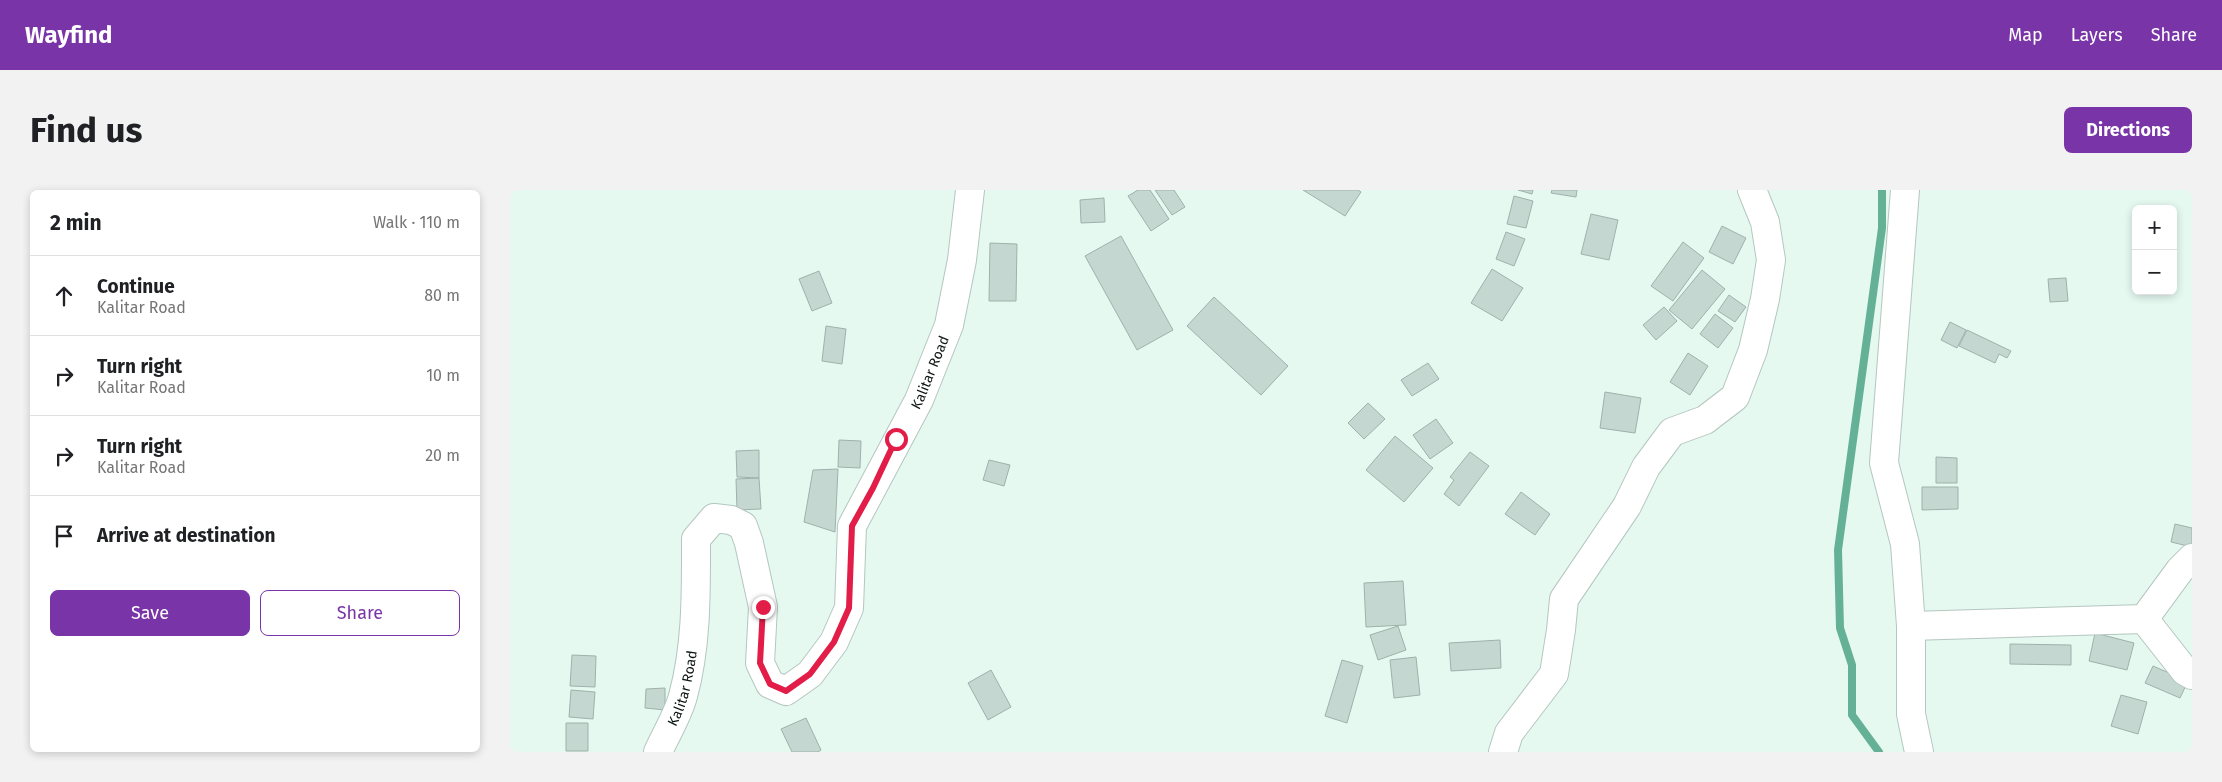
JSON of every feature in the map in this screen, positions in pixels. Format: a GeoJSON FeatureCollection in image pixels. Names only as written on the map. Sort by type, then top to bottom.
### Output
{"type":"FeatureCollection","features":[{"type":"Feature","properties":{"kind":"street","name":"Kalitar Road"},"geometry":{"type":"LineString","coordinates":[[658,752],[683,697],[690,658],[696,597],[696,539],[714,518],[731,520],[743,526],[749,543],[763,607],[760,663],[770,684],[786,691],[810,674],[834,642],[849,608],[852,526],[919,400],[949,326],[962,260],[970,190]]}},
{"type":"Feature","properties":{"kind":"street"},"geometry":{"type":"LineString","coordinates":[[1502,752],[1509,732],[1554,674],[1564,599],[1600,542],[1627,506],[1646,467],[1672,432],[1705,420],[1736,397],[1753,350],[1765,299],[1771,260],[1765,222],[1752,190]]}},
{"type":"Feature","properties":{"kind":"street"},"geometry":{"type":"LineString","coordinates":[[1906,190],[1884,463],[1904,544],[1911,626],[1911,714],[1919,752]]}},
{"type":"Feature","properties":{"kind":"street"},"geometry":{"type":"LineString","coordinates":[[2144,619],[2180,570],[2192,558]]}},
{"type":"Feature","properties":{"kind":"street"},"geometry":{"type":"LineString","coordinates":[[1911,626],[2144,619]]}},
{"type":"Feature","properties":{"kind":"street"},"geometry":{"type":"LineString","coordinates":[[2144,619],[2185,671],[2192,675]]}},
{"type":"Feature","properties":{"kind":"building"},"geometry":{"type":"Polygon","coordinates":[[[1138,190],[1150,190],[1169,219],[1151,231],[1128,196],[1138,190]]]}},
{"type":"Feature","properties":{"kind":"building"},"geometry":{"type":"Polygon","coordinates":[[[1155,190],[1174,190],[1185,207],[1172,215],[1155,190]]]}},
{"type":"Feature","properties":{"kind":"building"},"geometry":{"type":"Polygon","coordinates":[[[1303,190],[1358,190],[1361,192],[1345,216],[1303,190]]]}},
{"type":"Feature","properties":{"kind":"building"},"geometry":{"type":"Polygon","coordinates":[[[1518,190],[1533,190],[1532,194],[1518,190]]]}},
{"type":"Feature","properties":{"kind":"building"},"geometry":{"type":"Polygon","coordinates":[[[1552,190],[1577,190],[1576,197],[1551,193],[1552,190]]]}},
{"type":"Feature","properties":{"kind":"building"},"geometry":{"type":"Polygon","coordinates":[[[1514,196],[1533,201],[1526,228],[1507,224],[1514,196]]]}},
{"type":"Feature","properties":{"kind":"building"},"geometry":{"type":"Polygon","coordinates":[[[1104,198],[1105,222],[1081,223],[1080,200],[1104,198]]]}},
{"type":"Feature","properties":{"kind":"building"},"geometry":{"type":"Polygon","coordinates":[[[1591,214],[1618,220],[1609,260],[1581,254],[1591,214]]]}},
{"type":"Feature","properties":{"kind":"building"},"geometry":{"type":"Polygon","coordinates":[[[1722,226],[1746,238],[1733,264],[1709,252],[1722,226]]]}},
{"type":"Feature","properties":{"kind":"building"},"geometry":{"type":"Polygon","coordinates":[[[1506,232],[1525,239],[1514,266],[1496,259],[1506,232]]]}},
{"type":"Feature","properties":{"kind":"building"},"geometry":{"type":"Polygon","coordinates":[[[1121,236],[1173,330],[1137,350],[1085,256],[1121,236]]]}},
{"type":"Feature","properties":{"kind":"building"},"geometry":{"type":"Polygon","coordinates":[[[1683,242],[1704,258],[1673,301],[1651,286],[1683,242]]]}},
{"type":"Feature","properties":{"kind":"building"},"geometry":{"type":"Polygon","coordinates":[[[990,243],[1017,244],[1016,301],[989,301],[990,243]]]}},
{"type":"Feature","properties":{"kind":"building"},"geometry":{"type":"Polygon","coordinates":[[[1492,269],[1523,288],[1502,321],[1471,303],[1492,269]]]}},
{"type":"Feature","properties":{"kind":"building"},"geometry":{"type":"Polygon","coordinates":[[[1702,270],[1725,289],[1692,329],[1669,310],[1702,270]]]}},
{"type":"Feature","properties":{"kind":"building"},"geometry":{"type":"Polygon","coordinates":[[[819,271],[832,303],[812,311],[799,279],[819,271]]]}},
{"type":"Feature","properties":{"kind":"building"},"geometry":{"type":"Polygon","coordinates":[[[2066,278],[2068,301],[2050,302],[2048,279],[2066,278]]]}},
{"type":"Feature","properties":{"kind":"building"},"geometry":{"type":"Polygon","coordinates":[[[1729,295],[1746,307],[1735,322],[1718,311],[1729,295]]]}},
{"type":"Feature","properties":{"kind":"building"},"geometry":{"type":"Polygon","coordinates":[[[1214,297],[1288,366],[1261,395],[1187,326],[1214,297]]]}},
{"type":"Feature","properties":{"kind":"building"},"geometry":{"type":"Polygon","coordinates":[[[1664,307],[1677,321],[1656,340],[1643,325],[1664,307]]]}},
{"type":"Feature","properties":{"kind":"building"},"geometry":{"type":"Polygon","coordinates":[[[1715,314],[1733,328],[1718,348],[1700,334],[1715,314]]]}},
{"type":"Feature","properties":{"kind":"building"},"geometry":{"type":"Polygon","coordinates":[[[1950,322],[1966,330],[1957,348],[1941,340],[1950,322]]]}},
{"type":"Feature","properties":{"kind":"building"},"geometry":{"type":"Polygon","coordinates":[[[826,326],[846,329],[842,364],[822,361],[826,326]]]}},
{"type":"Feature","properties":{"kind":"building"},"geometry":{"type":"Polygon","coordinates":[[[1967,330],[2011,351],[2007,358],[1999,354],[1995,363],[1959,346],[1967,330]]]}},
{"type":"Feature","properties":{"kind":"building"},"geometry":{"type":"Polygon","coordinates":[[[1688,353],[1708,366],[1690,395],[1670,382],[1688,353]]]}},
{"type":"Feature","properties":{"kind":"building"},"geometry":{"type":"Polygon","coordinates":[[[1428,363],[1439,379],[1412,396],[1401,380],[1428,363]]]}},
{"type":"Feature","properties":{"kind":"building"},"geometry":{"type":"Polygon","coordinates":[[[1605,392],[1641,398],[1635,433],[1600,428],[1605,392]]]}},
{"type":"Feature","properties":{"kind":"building"},"geometry":{"type":"Polygon","coordinates":[[[1368,403],[1385,419],[1364,439],[1348,423],[1368,403]]]}},
{"type":"Feature","properties":{"kind":"building"},"geometry":{"type":"Polygon","coordinates":[[[1436,419],[1453,443],[1430,459],[1413,435],[1436,419]]]}},
{"type":"Feature","properties":{"kind":"building"},"geometry":{"type":"Polygon","coordinates":[[[1395,436],[1433,468],[1404,502],[1366,470],[1395,436]]]}},
{"type":"Feature","properties":{"kind":"building"},"geometry":{"type":"Polygon","coordinates":[[[839,440],[861,441],[860,468],[838,467],[839,440]]]}},
{"type":"Feature","properties":{"kind":"building"},"geometry":{"type":"Polygon","coordinates":[[[759,450],[759,478],[737,477],[736,451],[759,450]]]}},
{"type":"Feature","properties":{"kind":"building"},"geometry":{"type":"Polygon","coordinates":[[[1470,452],[1489,466],[1459,506],[1444,494],[1454,480],[1450,477],[1470,452]]]}},
{"type":"Feature","properties":{"kind":"building"},"geometry":{"type":"Polygon","coordinates":[[[1936,457],[1957,458],[1957,483],[1936,483],[1936,457]]]}},
{"type":"Feature","properties":{"kind":"building"},"geometry":{"type":"Polygon","coordinates":[[[989,460],[1010,465],[1004,486],[983,480],[989,460]]]}},
{"type":"Feature","properties":{"kind":"building"},"geometry":{"type":"Polygon","coordinates":[[[838,469],[835,532],[804,522],[813,470],[838,469]]]}},
{"type":"Feature","properties":{"kind":"building"},"geometry":{"type":"Polygon","coordinates":[[[759,478],[761,509],[737,510],[736,479],[759,478]]]}},
{"type":"Feature","properties":{"kind":"building"},"geometry":{"type":"Polygon","coordinates":[[[1922,487],[1958,487],[1958,509],[1922,510],[1922,487]]]}},
{"type":"Feature","properties":{"kind":"building"},"geometry":{"type":"Polygon","coordinates":[[[1521,492],[1550,514],[1535,535],[1505,514],[1521,492]]]}},
{"type":"Feature","properties":{"kind":"building"},"geometry":{"type":"Polygon","coordinates":[[[2175,524],[2192,528],[2192,547],[2171,542],[2175,524]]]}},
{"type":"Feature","properties":{"kind":"building"},"geometry":{"type":"Polygon","coordinates":[[[1403,581],[1406,625],[1366,627],[1364,583],[1403,581]]]}},
{"type":"Feature","properties":{"kind":"building"},"geometry":{"type":"Polygon","coordinates":[[[1398,626],[1406,650],[1378,660],[1370,635],[1398,626]]]}},
{"type":"Feature","properties":{"kind":"building"},"geometry":{"type":"Polygon","coordinates":[[[2095,633],[2134,643],[2127,670],[2089,661],[2095,633]]]}},
{"type":"Feature","properties":{"kind":"building"},"geometry":{"type":"Polygon","coordinates":[[[1500,640],[1501,668],[1451,671],[1449,643],[1500,640]]]}},
{"type":"Feature","properties":{"kind":"building"},"geometry":{"type":"Polygon","coordinates":[[[2010,644],[2071,645],[2071,665],[2010,664],[2010,644]]]}},
{"type":"Feature","properties":{"kind":"building"},"geometry":{"type":"Polygon","coordinates":[[[572,655],[596,656],[595,687],[570,686],[572,655]]]}},
{"type":"Feature","properties":{"kind":"building"},"geometry":{"type":"Polygon","coordinates":[[[1416,657],[1420,695],[1394,698],[1390,660],[1416,657]]]}},
{"type":"Feature","properties":{"kind":"building"},"geometry":{"type":"Polygon","coordinates":[[[1342,660],[1363,666],[1347,723],[1325,716],[1342,660]]]}},
{"type":"Feature","properties":{"kind":"building"},"geometry":{"type":"Polygon","coordinates":[[[2153,666],[2188,681],[2180,698],[2145,683],[2153,666]]]}},
{"type":"Feature","properties":{"kind":"building"},"geometry":{"type":"Polygon","coordinates":[[[991,670],[1011,707],[988,720],[968,683],[991,670]]]}},
{"type":"Feature","properties":{"kind":"building"},"geometry":{"type":"Polygon","coordinates":[[[665,688],[665,710],[645,708],[646,689],[665,688]]]}},
{"type":"Feature","properties":{"kind":"building"},"geometry":{"type":"Polygon","coordinates":[[[571,690],[595,692],[593,719],[569,717],[571,690]]]}},
{"type":"Feature","properties":{"kind":"building"},"geometry":{"type":"Polygon","coordinates":[[[2121,695],[2147,702],[2138,734],[2111,726],[2121,695]]]}},
{"type":"Feature","properties":{"kind":"building"},"geometry":{"type":"Polygon","coordinates":[[[806,718],[821,750],[818,752],[792,752],[781,729],[806,718]]]}},
{"type":"Feature","properties":{"kind":"building"},"geometry":{"type":"Polygon","coordinates":[[[566,723],[588,723],[588,751],[566,751],[566,723]]]}},
{"type":"Feature","properties":{"kind":"waterway"},"geometry":{"type":"LineString","coordinates":[[1879,752],[1852,715],[1852,665],[1840,628],[1838,550],[1882,228],[1882,190]]}},
{"type":"Feature","properties":{"kind":"route"},"geometry":{"type":"LineString","coordinates":[[763,607],[760,663],[770,684],[786,691],[810,674],[834,642],[849,608],[852,526],[873,488],[896,439]]}}]}
